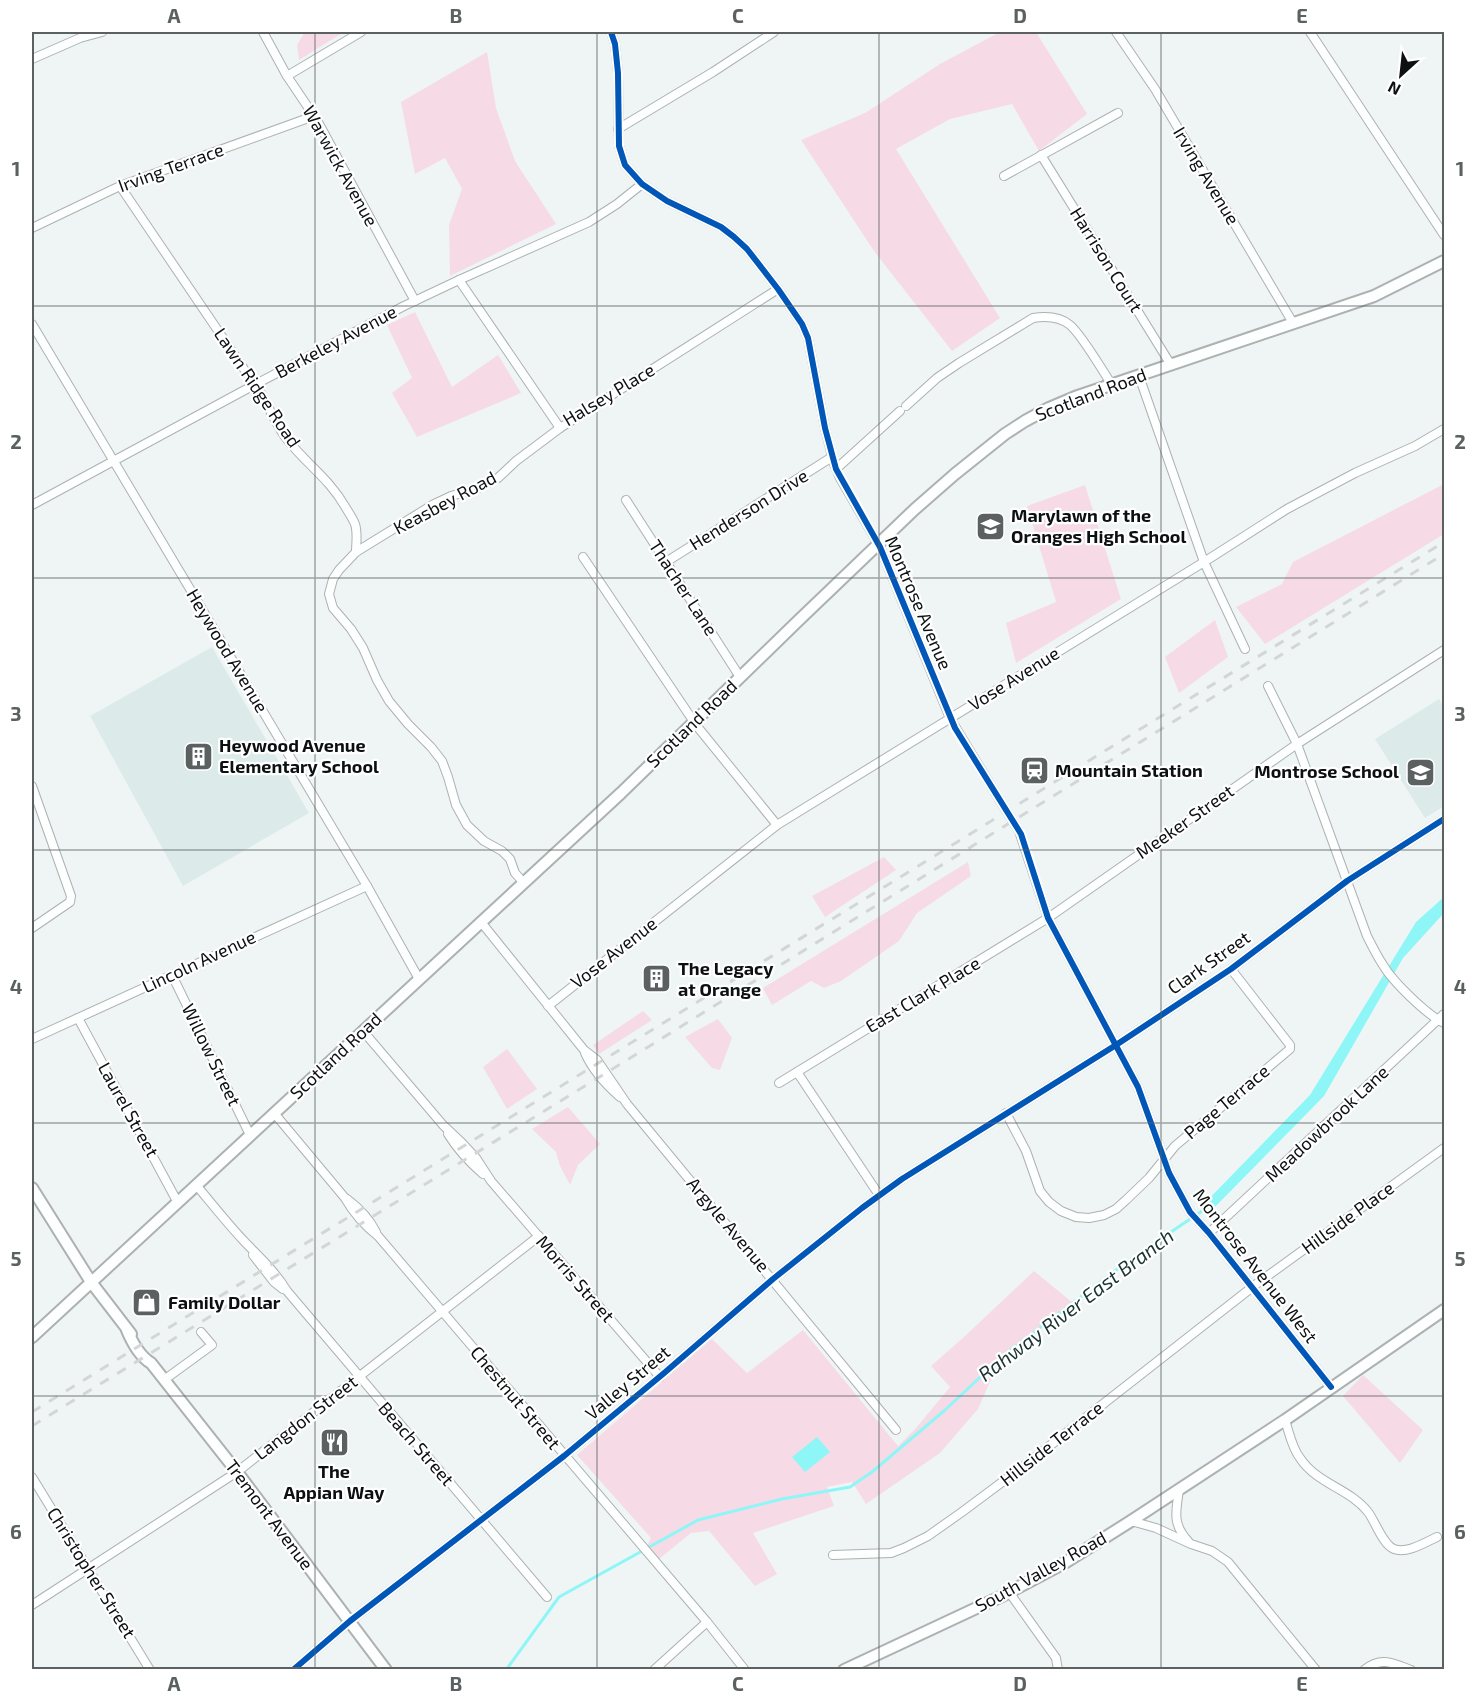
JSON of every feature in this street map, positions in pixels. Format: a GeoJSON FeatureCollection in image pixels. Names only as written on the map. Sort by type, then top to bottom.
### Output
{"type":"FeatureCollection","features":[{"type":"Feature","properties":{"kind":"main road","name":"Scotland Road"},"geometry":{"type":"LineString","coordinates":[[32,1337],[621,793],[878,544],[955,474],[1005,434],[1049,408],[1374,296],[1444,261]]}},
{"type":"Feature","properties":{"kind":"main road","name":"Tremont Avenue"},"geometry":{"type":"LineString","coordinates":[[32,1188],[91,1282],[127,1330],[134,1345],[151,1363],[237,1472],[386,1670]]}},
{"type":"Feature","properties":{"kind":"main road","name":"South Valley Road"},"geometry":{"type":"LineString","coordinates":[[844,1670],[1009,1592],[1066,1562],[1285,1420],[1444,1310]]}},
{"type":"Feature","properties":{"kind":"street"},"geometry":{"type":"LineString","coordinates":[[32,59],[86,34],[102,32]]}},
{"type":"Feature","properties":{"kind":"street","name":"Warwick Avenue"},"geometry":{"type":"LineString","coordinates":[[263,32],[287,76],[314,116],[415,301]]}},
{"type":"Feature","properties":{"kind":"street"},"geometry":{"type":"LineString","coordinates":[[287,76],[361,32]]}},
{"type":"Feature","properties":{"kind":"street","name":"Montrose Avenue"},"geometry":{"type":"LineString","coordinates":[[611,32],[615,44],[618,73],[619,146],[625,165],[642,184],[667,201],[721,227],[747,249],[802,324],[808,338],[836,469],[878,544],[950,718],[1019,831]]}},
{"type":"Feature","properties":{"kind":"street"},"geometry":{"type":"LineString","coordinates":[[618,129],[774,32]]}},
{"type":"Feature","properties":{"kind":"street","name":"Irving Avenue"},"geometry":{"type":"LineString","coordinates":[[1116,32],[1155,89],[1293,323]]}},
{"type":"Feature","properties":{"kind":"street"},"geometry":{"type":"LineString","coordinates":[[1310,32],[1444,235]]}},
{"type":"Feature","properties":{"kind":"street"},"geometry":{"type":"LineString","coordinates":[[1005,176],[1118,113]]}},
{"type":"Feature","properties":{"kind":"street","name":"Irving Terrace"},"geometry":{"type":"LineString","coordinates":[[32,228],[120,186],[314,116]]}},
{"type":"Feature","properties":{"kind":"street","name":"Harrison Court"},"geometry":{"type":"LineString","coordinates":[[1041,155],[1171,365]]}},
{"type":"Feature","properties":{"kind":"street","name":"Berkeley Avenue"},"geometry":{"type":"LineString","coordinates":[[32,505],[415,301],[590,222],[642,184]]}},
{"type":"Feature","properties":{"kind":"street","name":"Lawn Ridge Road"},"geometry":{"type":"LineString","coordinates":[[120,186],[262,393],[273,418],[287,439],[339,496],[355,524],[356,552]]}},
{"type":"Feature","properties":{"kind":"street","name":"Halsey Place"},"geometry":{"type":"LineString","coordinates":[[459,280],[560,428],[778,289]]}},
{"type":"Feature","properties":{"kind":"street"},"geometry":{"type":"LineString","coordinates":[[836,469],[937,378],[1033,318],[1046,316],[1071,326],[1112,385]]}},
{"type":"Feature","properties":{"kind":"street","name":"Heywood Avenue"},"geometry":{"type":"LineString","coordinates":[[32,324],[420,979]]}},
{"type":"Feature","properties":{"kind":"street"},"geometry":{"type":"LineString","coordinates":[[1139,376],[1204,562],[1245,649]]}},
{"type":"Feature","properties":{"kind":"street","name":"Keasbey Road"},"geometry":{"type":"LineString","coordinates":[[356,552],[434,504],[451,496],[476,489],[498,478],[516,461],[560,428]]}},
{"type":"Feature","properties":{"kind":"street","name":"Vose Avenue"},"geometry":{"type":"LineString","coordinates":[[548,1006],[777,825],[1287,509],[1355,473],[1415,446],[1444,429]]}},
{"type":"Feature","properties":{"kind":"street","name":"Henderson Drive"},"geometry":{"type":"LineString","coordinates":[[666,562],[832,457]]}},
{"type":"Feature","properties":{"kind":"street","name":"Thacher Lane"},"geometry":{"type":"LineString","coordinates":[[626,500],[740,677]]}},
{"type":"Feature","properties":{"kind":"street"},"geometry":{"type":"LineString","coordinates":[[356,552],[333,579],[329,594],[333,608],[363,648],[389,701],[441,761],[456,806],[467,825],[510,860],[515,873],[524,883]]}},
{"type":"Feature","properties":{"kind":"street"},"geometry":{"type":"LineString","coordinates":[[583,557],[694,722],[777,825]]}},
{"type":"Feature","properties":{"kind":"street","name":"Meeker Street"},"geometry":{"type":"LineString","coordinates":[[1048,918],[1297,744],[1444,650]]}},
{"type":"Feature","properties":{"kind":"street"},"geometry":{"type":"LineString","coordinates":[[1268,686],[1297,744],[1367,936],[1384,967],[1395,980],[1425,1011],[1442,1019]]}},
{"type":"Feature","properties":{"kind":"street"},"geometry":{"type":"LineString","coordinates":[[32,786],[71,896],[70,902],[32,928]]}},
{"type":"Feature","properties":{"kind":"street","name":"Clark Street"},"geometry":{"type":"LineString","coordinates":[[986,1126],[1116,1045],[1231,969],[1347,881],[1444,819]]}},
{"type":"Feature","properties":{"kind":"street","name":"Montrose Avenue West"},"geometry":{"type":"LineString","coordinates":[[1019,831],[1048,918],[1138,1088],[1163,1159],[1190,1212],[1331,1387]]}},
{"type":"Feature","properties":{"kind":"street","name":"Lincoln Avenue"},"geometry":{"type":"LineString","coordinates":[[32,1039],[367,886]]}},
{"type":"Feature","properties":{"kind":"street","name":"East Clark Place"},"geometry":{"type":"LineString","coordinates":[[779,1083],[1048,918]]}},
{"type":"Feature","properties":{"kind":"street","name":"Argyle Avenue"},"geometry":{"type":"LineString","coordinates":[[481,922],[584,1050],[590,1065],[602,1081],[627,1104],[896,1430]]}},
{"type":"Feature","properties":{"kind":"street","name":"Page Terrace"},"geometry":{"type":"LineString","coordinates":[[1006,1113],[1026,1151],[1040,1191],[1049,1202],[1061,1211],[1076,1217],[1089,1218],[1104,1215],[1116,1209],[1149,1178],[1175,1146],[1290,1049],[1290,1045],[1231,969]]}},
{"type":"Feature","properties":{"kind":"street","name":"Willow Street"},"geometry":{"type":"LineString","coordinates":[[172,975],[250,1135]]}},
{"type":"Feature","properties":{"kind":"street","name":"Laurel Street"},"geometry":{"type":"LineString","coordinates":[[78,1018],[178,1203]]}},
{"type":"Feature","properties":{"kind":"street","name":"Meadowbrook Lane"},"geometry":{"type":"LineString","coordinates":[[1209,1233],[1442,1019]]}},
{"type":"Feature","properties":{"kind":"street","name":"Morris Street"},"geometry":{"type":"LineString","coordinates":[[363,1031],[443,1125],[470,1163],[491,1181],[660,1377]]}},
{"type":"Feature","properties":{"kind":"street"},"geometry":{"type":"LineString","coordinates":[[797,1072],[879,1195]]}},
{"type":"Feature","properties":{"kind":"street","name":"Chestnut Street"},"geometry":{"type":"LineString","coordinates":[[274,1113],[345,1198],[352,1211],[378,1236],[707,1622]]}},
{"type":"Feature","properties":{"kind":"street","name":"Valley Street"},"geometry":{"type":"LineString","coordinates":[[293,1670],[350,1621],[564,1456],[773,1279],[879,1195],[986,1126]]}},
{"type":"Feature","properties":{"kind":"street","name":"Hillside Place"},"geometry":{"type":"LineString","coordinates":[[1251,1288],[1444,1148]]}},
{"type":"Feature","properties":{"kind":"street","name":"Beach Street"},"geometry":{"type":"LineString","coordinates":[[197,1186],[244,1241],[274,1282],[287,1291],[547,1597]]}},
{"type":"Feature","properties":{"kind":"street","name":"Langdon Street"},"geometry":{"type":"LineString","coordinates":[[32,1605],[237,1472],[538,1236]]}},
{"type":"Feature","properties":{"kind":"street","name":"Hillside Terrace"},"geometry":{"type":"LineString","coordinates":[[832,1555],[891,1553],[928,1536],[1029,1462],[1251,1288]]}},
{"type":"Feature","properties":{"kind":"street"},"geometry":{"type":"LineString","coordinates":[[164,1380],[212,1345],[201,1332]]}},
{"type":"Feature","properties":{"kind":"street"},"geometry":{"type":"LineString","coordinates":[[1285,1420],[1298,1456],[1312,1474],[1354,1499],[1367,1512],[1393,1549],[1405,1550],[1437,1537]]}},
{"type":"Feature","properties":{"kind":"street","name":"Christopher Street"},"geometry":{"type":"LineString","coordinates":[[32,1477],[150,1670]]}},
{"type":"Feature","properties":{"kind":"street"},"geometry":{"type":"LineString","coordinates":[[1179,1490],[1175,1512],[1179,1532],[1191,1544]]}},
{"type":"Feature","properties":{"kind":"street"},"geometry":{"type":"LineString","coordinates":[[1131,1521],[1156,1528],[1212,1551],[1228,1562],[1316,1670]]}},
{"type":"Feature","properties":{"kind":"street"},"geometry":{"type":"LineString","coordinates":[[1009,1592],[1056,1658],[1058,1670]]}},
{"type":"Feature","properties":{"kind":"street"},"geometry":{"type":"LineString","coordinates":[[654,1670],[707,1622],[745,1670]]}},
{"type":"Feature","properties":{"kind":"street"},"geometry":{"type":"LineString","coordinates":[[1364,1670],[1377,1661],[1389,1662],[1411,1670]]}},
{"type":"Feature","properties":{"kind":"shaded area"},"geometry":{"type":"Polygon","coordinates":[[[305,32],[344,32],[299,60],[297,45],[305,32]]]}},
{"type":"Feature","properties":{"kind":"shaded area"},"geometry":{"type":"Polygon","coordinates":[[[1000,32],[1036,32],[1087,114],[1039,151],[1012,104],[950,119],[896,149],[1000,318],[952,351],[874,251],[801,140],[865,113],[940,64],[1000,32]]]}},
{"type":"Feature","properties":{"kind":"shaded area"},"geometry":{"type":"Polygon","coordinates":[[[487,52],[496,108],[515,161],[556,224],[450,276],[449,225],[462,189],[445,158],[415,174],[401,102],[487,52]]]}},
{"type":"Feature","properties":{"kind":"shaded area"},"geometry":{"type":"Polygon","coordinates":[[[415,312],[452,387],[498,355],[521,393],[417,437],[392,393],[412,378],[387,325],[415,312]]]}},
{"type":"Feature","properties":{"kind":"shaded area"},"geometry":{"type":"Polygon","coordinates":[[[1444,484],[1444,534],[1265,644],[1236,607],[1282,584],[1293,562],[1444,484]]]}},
{"type":"Feature","properties":{"kind":"shaded area"},"geometry":{"type":"Polygon","coordinates":[[[1085,485],[1121,599],[1016,663],[1006,623],[1056,602],[1027,506],[1085,485]]]}},
{"type":"Feature","properties":{"kind":"shaded area"},"geometry":{"type":"Polygon","coordinates":[[[1215,620],[1228,657],[1179,693],[1165,657],[1215,620]]]}},
{"type":"Feature","properties":{"kind":"shaded area"},"geometry":{"type":"Polygon","coordinates":[[[212,647],[309,813],[183,886],[90,716],[212,647]]]}},
{"type":"Feature","properties":{"kind":"shaded area","name":"Montrose School"},"geometry":{"type":"Polygon","coordinates":[[[1439,699],[1444,708],[1444,806],[1425,818],[1375,739],[1439,699]]]}},
{"type":"Feature","properties":{"kind":"shaded area"},"geometry":{"type":"Polygon","coordinates":[[[884,857],[896,870],[825,917],[812,896],[884,857]]]}},
{"type":"Feature","properties":{"kind":"shaded area"},"geometry":{"type":"Polygon","coordinates":[[[968,862],[971,876],[917,913],[899,941],[841,981],[824,988],[811,981],[772,1005],[763,988],[968,862]]]}},
{"type":"Feature","properties":{"kind":"shaded area"},"geometry":{"type":"Polygon","coordinates":[[[643,1011],[652,1020],[599,1054],[593,1045],[643,1011]]]}},
{"type":"Feature","properties":{"kind":"shaded area"},"geometry":{"type":"Polygon","coordinates":[[[718,1019],[732,1038],[720,1070],[712,1068],[685,1037],[718,1019]]]}},
{"type":"Feature","properties":{"kind":"shaded area"},"geometry":{"type":"Polygon","coordinates":[[[507,1049],[537,1089],[507,1109],[483,1067],[507,1049]]]}},
{"type":"Feature","properties":{"kind":"shaded area"},"geometry":{"type":"Polygon","coordinates":[[[568,1107],[600,1144],[578,1165],[570,1185],[556,1152],[532,1129],[568,1107]]]}},
{"type":"Feature","properties":{"kind":"shaded area"},"geometry":{"type":"Polygon","coordinates":[[[1034,1271],[1073,1303],[1004,1355],[978,1409],[940,1453],[866,1504],[852,1482],[827,1487],[834,1506],[753,1533],[777,1574],[755,1586],[709,1531],[691,1533],[658,1560],[647,1546],[651,1538],[577,1455],[712,1339],[747,1373],[803,1330],[898,1446],[950,1387],[931,1366],[1034,1271]]]}},
{"type":"Feature","properties":{"kind":"shaded area"},"geometry":{"type":"Polygon","coordinates":[[[1363,1375],[1423,1430],[1400,1463],[1343,1396],[1363,1375]]]}},
{"type":"Feature","properties":{"kind":"water"},"geometry":{"type":"Polygon","coordinates":[[[1444,897],[1444,913],[1403,958],[1324,1096],[1208,1214],[1200,1208],[1310,1095],[1416,922],[1444,897]]]}},
{"type":"Feature","properties":{"kind":"water"},"geometry":{"type":"Polygon","coordinates":[[[817,1437],[830,1452],[805,1472],[792,1457],[817,1437]]]}},
{"type":"Feature","properties":{"kind":"waterway","name":"Rahway River East Branch"},"geometry":{"type":"LineString","coordinates":[[506,1670],[559,1597],[698,1520],[782,1499],[850,1487],[872,1472],[945,1410],[1004,1355],[1128,1261],[1205,1209]]}},
{"type":"Feature","properties":{"kind":"railway"},"geometry":{"type":"LineString","coordinates":[[32,1412],[1444,542]]}},
{"type":"Feature","properties":{"kind":"railway"},"geometry":{"type":"LineString","coordinates":[[32,1426],[1444,554]]}},
{"type":"Feature","properties":{"kind":"cycle path"},"geometry":{"type":"LineString","coordinates":[[611,32],[615,44],[618,73],[619,146],[625,165],[642,184],[667,201],[721,227],[734,237],[747,249],[802,324],[808,338],[825,428],[836,469],[880,547],[955,728],[1021,834],[1048,918],[1138,1087],[1169,1173],[1190,1212],[1331,1387]]}},
{"type":"Feature","properties":{"kind":"cycle path"},"geometry":{"type":"LineString","coordinates":[[293,1670],[350,1621],[564,1456],[773,1279],[862,1208],[902,1179],[1116,1045],[1231,969],[1347,881],[1444,819]]}},
{"type":"Feature","properties":{"kind":"place","name":"Marylawn of the Oranges High School"},"geometry":{"type":"Point","coordinates":[990,526]}},
{"type":"Feature","properties":{"kind":"place","name":"Heywood Avenue Elementary School"},"geometry":{"type":"Point","coordinates":[198,756]}},
{"type":"Feature","properties":{"kind":"place","name":"Mountain Station"},"geometry":{"type":"Point","coordinates":[1034,771]}},
{"type":"Feature","properties":{"kind":"place","name":"Montrose School"},"geometry":{"type":"Point","coordinates":[1420,772]}},
{"type":"Feature","properties":{"kind":"place","name":"The Legacy at Orange"},"geometry":{"type":"Point","coordinates":[657,979]}},
{"type":"Feature","properties":{"kind":"place","name":"Family Dollar"},"geometry":{"type":"Point","coordinates":[147,1303]}},
{"type":"Feature","properties":{"kind":"place","name":"The Appian Way"},"geometry":{"type":"Point","coordinates":[334,1443]}}]}
